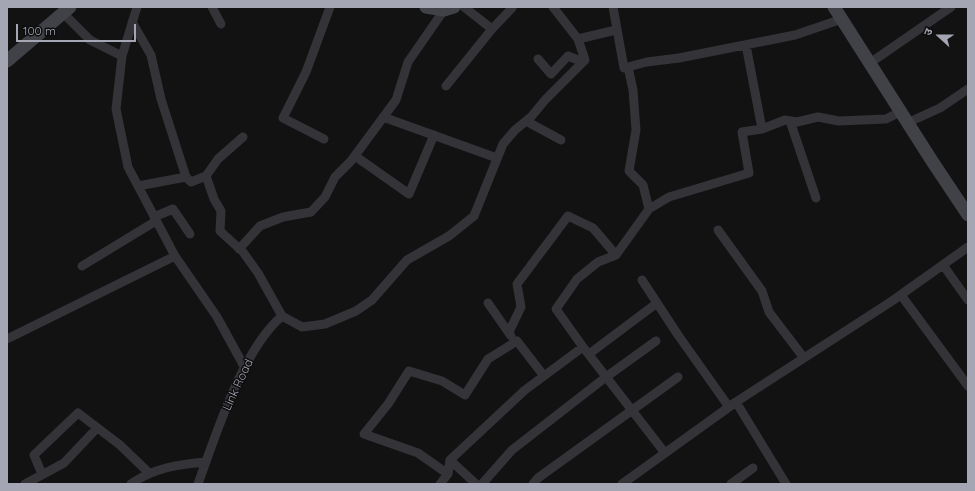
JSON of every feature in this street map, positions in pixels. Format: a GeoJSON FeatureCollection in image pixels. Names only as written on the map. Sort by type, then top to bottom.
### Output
{"type":"FeatureCollection","features":[{"type":"Feature","properties":{"kind":"street"},"geometry":{"type":"LineString","coordinates":[[137,7],[122,56],[116,109],[128,167],[175,256],[216,318],[245,368]]}},
{"type":"Feature","properties":{"kind":"street"},"geometry":{"type":"LineString","coordinates":[[212,7],[221,24]]}},
{"type":"Feature","properties":{"kind":"street"},"geometry":{"type":"LineString","coordinates":[[324,139],[283,118],[306,72],[330,7]]}},
{"type":"Feature","properties":{"kind":"street"},"geometry":{"type":"LineString","coordinates":[[426,7],[449,8]]}},
{"type":"Feature","properties":{"kind":"street"},"geometry":{"type":"LineString","coordinates":[[464,7],[492,29]]}},
{"type":"Feature","properties":{"kind":"street"},"geometry":{"type":"LineString","coordinates":[[206,176],[214,199],[222,211],[220,231],[239,249],[258,273],[282,316],[302,327],[325,324],[356,311],[372,300],[407,260],[449,236],[474,216],[503,144],[585,60],[578,39],[553,7]]}},
{"type":"Feature","properties":{"kind":"street"},"geometry":{"type":"LineString","coordinates":[[613,7],[624,68],[647,62],[679,58],[795,35],[842,19]]}},
{"type":"Feature","properties":{"kind":"street"},"geometry":{"type":"LineString","coordinates":[[834,7],[968,215]]}},
{"type":"Feature","properties":{"kind":"street"},"geometry":{"type":"LineString","coordinates":[[870,63],[951,7]]}},
{"type":"Feature","properties":{"kind":"street"},"geometry":{"type":"LineString","coordinates":[[239,249],[260,226],[283,217],[311,212],[325,197],[335,177],[355,156],[396,100],[408,62],[449,8]]}},
{"type":"Feature","properties":{"kind":"street"},"geometry":{"type":"LineString","coordinates":[[446,86],[492,29],[512,8]]}},
{"type":"Feature","properties":{"kind":"street"},"geometry":{"type":"LineString","coordinates":[[7,61],[67,10],[90,40],[122,56]]}},
{"type":"Feature","properties":{"kind":"street"},"geometry":{"type":"LineString","coordinates":[[132,22],[150,55],[161,99],[186,177],[191,182],[206,176],[218,159],[243,137]]}},
{"type":"Feature","properties":{"kind":"street"},"geometry":{"type":"LineString","coordinates":[[578,39],[616,30]]}},
{"type":"Feature","properties":{"kind":"street"},"geometry":{"type":"LineString","coordinates":[[746,45],[762,129]]}},
{"type":"Feature","properties":{"kind":"street"},"geometry":{"type":"LineString","coordinates":[[538,59],[551,74],[568,56],[583,62]]}},
{"type":"Feature","properties":{"kind":"street"},"geometry":{"type":"LineString","coordinates":[[628,67],[634,90],[636,130],[629,170],[643,185],[649,209]]}},
{"type":"Feature","properties":{"kind":"street"},"geometry":{"type":"LineString","coordinates":[[665,453],[586,351],[556,309],[577,279],[598,262],[616,255],[649,209],[669,197],[749,172],[742,132],[762,129],[785,120],[797,122],[818,117],[839,121],[904,117],[940,108],[968,89]]}},
{"type":"Feature","properties":{"kind":"street"},"geometry":{"type":"LineString","coordinates":[[383,117],[497,158]]}},
{"type":"Feature","properties":{"kind":"street"},"geometry":{"type":"LineString","coordinates":[[526,121],[561,140]]}},
{"type":"Feature","properties":{"kind":"street"},"geometry":{"type":"LineString","coordinates":[[790,121],[816,198]]}},
{"type":"Feature","properties":{"kind":"street"},"geometry":{"type":"LineString","coordinates":[[355,156],[409,194],[434,135]]}},
{"type":"Feature","properties":{"kind":"street"},"geometry":{"type":"LineString","coordinates":[[138,186],[186,177]]}},
{"type":"Feature","properties":{"kind":"street"},"geometry":{"type":"LineString","coordinates":[[82,266],[173,208],[190,234]]}},
{"type":"Feature","properties":{"kind":"street"},"geometry":{"type":"LineString","coordinates":[[509,332],[521,307],[517,284],[568,216],[592,228],[616,255]]}},
{"type":"Feature","properties":{"kind":"street"},"geometry":{"type":"LineString","coordinates":[[718,230],[762,291],[769,312],[804,358]]}},
{"type":"Feature","properties":{"kind":"street"},"geometry":{"type":"LineString","coordinates":[[622,484],[732,405],[901,295],[968,247]]}},
{"type":"Feature","properties":{"kind":"street"},"geometry":{"type":"LineString","coordinates":[[7,339],[175,256]]}},
{"type":"Feature","properties":{"kind":"street"},"geometry":{"type":"LineString","coordinates":[[943,265],[968,300]]}},
{"type":"Feature","properties":{"kind":"street"},"geometry":{"type":"LineString","coordinates":[[642,280],[657,303],[732,405],[786,484]]}},
{"type":"Feature","properties":{"kind":"street"},"geometry":{"type":"LineString","coordinates":[[901,295],[968,385]]}},
{"type":"Feature","properties":{"kind":"street"},"geometry":{"type":"LineString","coordinates":[[488,303],[516,342],[517,341],[544,376]]}},
{"type":"Feature","properties":{"kind":"street"},"geometry":{"type":"LineString","coordinates":[[440,484],[448,474],[450,460],[525,390],[544,376],[586,351],[657,303]]}},
{"type":"Feature","properties":{"kind":"street","name":"Link Road"},"geometry":{"type":"LineString","coordinates":[[198,484],[221,420],[245,368],[262,339],[282,316]]}},
{"type":"Feature","properties":{"kind":"street"},"geometry":{"type":"LineString","coordinates":[[482,484],[512,450],[606,377],[656,341]]}},
{"type":"Feature","properties":{"kind":"street"},"geometry":{"type":"LineString","coordinates":[[448,474],[418,453],[364,434],[388,404],[409,371],[442,381],[466,395],[488,359],[516,342]]}},
{"type":"Feature","properties":{"kind":"street"},"geometry":{"type":"LineString","coordinates":[[533,484],[538,478],[678,377]]}},
{"type":"Feature","properties":{"kind":"street"},"geometry":{"type":"LineString","coordinates":[[42,474],[34,455],[78,413],[120,446],[149,473]]}},
{"type":"Feature","properties":{"kind":"street"},"geometry":{"type":"LineString","coordinates":[[25,484],[64,463],[97,428]]}},
{"type":"Feature","properties":{"kind":"street"},"geometry":{"type":"LineString","coordinates":[[450,460],[476,484]]}},
{"type":"Feature","properties":{"kind":"street"},"geometry":{"type":"LineString","coordinates":[[131,484],[149,473],[169,467],[206,462]]}},
{"type":"Feature","properties":{"kind":"street"},"geometry":{"type":"LineString","coordinates":[[731,484],[753,468]]}}]}
